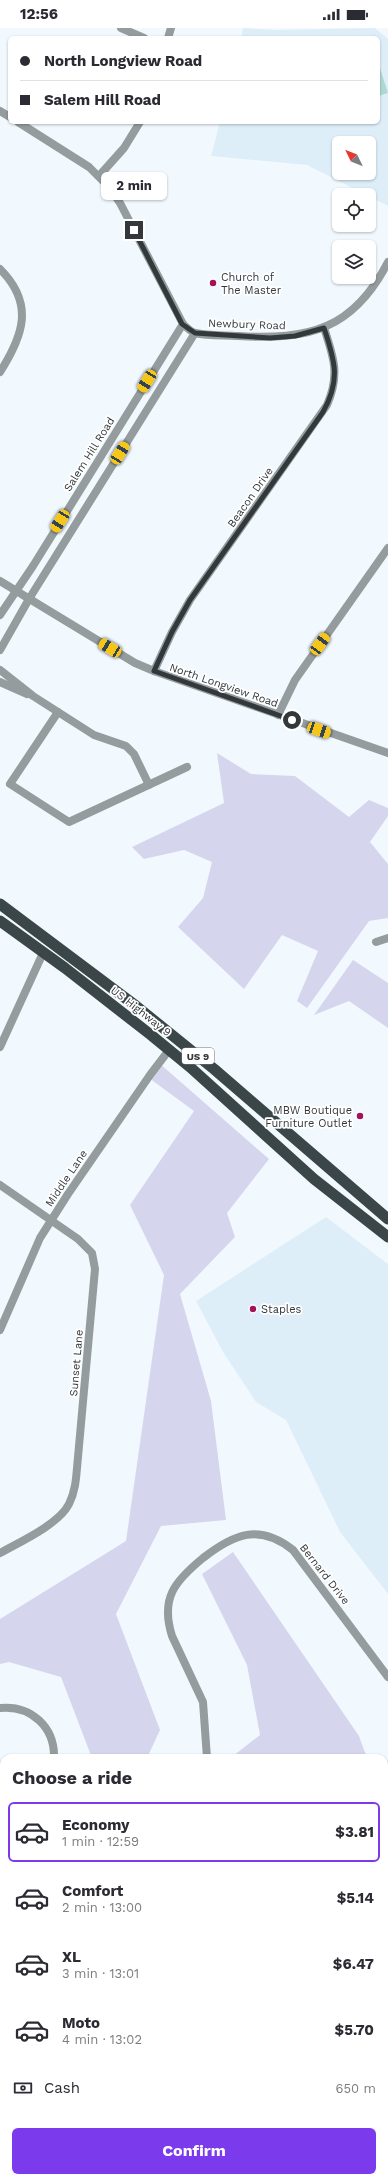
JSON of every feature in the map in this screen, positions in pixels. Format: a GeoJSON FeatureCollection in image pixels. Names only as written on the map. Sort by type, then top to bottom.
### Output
{"type":"FeatureCollection","features":[{"type":"Feature","properties":{"kind":"highway","name":"US Highway 9"},"geometry":{"type":"LineString","coordinates":[[0,904],[136,1006],[214,1069],[388,1219]]}},
{"type":"Feature","properties":{"kind":"highway","name":"US Highway 9"},"geometry":{"type":"LineString","coordinates":[[0,921],[169,1050],[314,1179],[388,1237]]}},
{"type":"Feature","properties":{"kind":"street"},"geometry":{"type":"LineString","coordinates":[[121,28],[139,36]]}},
{"type":"Feature","properties":{"kind":"street"},"geometry":{"type":"LineString","coordinates":[[0,650],[29,599],[195,333],[182,324],[120,203],[100,176],[71,155],[21,124]]}},
{"type":"Feature","properties":{"kind":"street"},"geometry":{"type":"LineString","coordinates":[[100,176],[124,148],[139,124]]}},
{"type":"Feature","properties":{"kind":"street","name":"Newbury Road"},"geometry":{"type":"LineString","coordinates":[[195,333],[270,338],[295,336],[324,328],[347,314],[365,298],[388,262]]}},
{"type":"Feature","properties":{"kind":"street"},"geometry":{"type":"LineString","coordinates":[[0,269],[17,292],[22,318],[19,337],[0,372]]}},
{"type":"Feature","properties":{"kind":"street","name":"Salem Hill Road"},"geometry":{"type":"LineString","coordinates":[[0,615],[182,324]]}},
{"type":"Feature","properties":{"kind":"street","name":"Beacon Drive"},"geometry":{"type":"LineString","coordinates":[[154,671],[172,632],[190,600],[327,405],[333,388],[335,370],[334,359],[324,328]]}},
{"type":"Feature","properties":{"kind":"street"},"geometry":{"type":"LineString","coordinates":[[278,715],[295,680],[388,548]]}},
{"type":"Feature","properties":{"kind":"street","name":"North Longview Road"},"geometry":{"type":"LineString","coordinates":[[0,581],[135,663],[388,753]]}},
{"type":"Feature","properties":{"kind":"street"},"geometry":{"type":"LineString","coordinates":[[0,670],[33,696],[94,735],[126,746],[134,754],[149,785]]}},
{"type":"Feature","properties":{"kind":"street"},"geometry":{"type":"LineString","coordinates":[[0,682],[33,696]]}},
{"type":"Feature","properties":{"kind":"street"},"geometry":{"type":"LineString","coordinates":[[58,712],[10,784],[69,822],[187,767]]}},
{"type":"Feature","properties":{"kind":"street"},"geometry":{"type":"LineString","coordinates":[[376,942],[388,938]]}},
{"type":"Feature","properties":{"kind":"street"},"geometry":{"type":"LineString","coordinates":[[0,1048],[21,998],[43,953]]}},
{"type":"Feature","properties":{"kind":"street","name":"Middle Lane"},"geometry":{"type":"LineString","coordinates":[[0,1330],[40,1238],[150,1075],[169,1050]]}},
{"type":"Feature","properties":{"kind":"street","name":"Sunset Lane"},"geometry":{"type":"LineString","coordinates":[[0,1185],[51,1220],[88,1248],[95,1262],[94,1293],[74,1489],[69,1505],[61,1514],[0,1553]]}},
{"type":"Feature","properties":{"kind":"street","name":"Bernard Drive"},"geometry":{"type":"LineString","coordinates":[[207,1754],[203,1702],[172,1636],[169,1626],[168,1607],[173,1588],[185,1574],[213,1550],[236,1536],[251,1534],[268,1535],[284,1542],[293,1550],[388,1677]]}},
{"type":"Feature","properties":{"kind":"street"},"geometry":{"type":"LineString","coordinates":[[0,1708],[18,1708],[42,1722],[51,1736],[53,1754]]}},
{"type":"Feature","properties":{"kind":"shaded area"},"geometry":{"type":"Polygon","coordinates":[[[243,28],[276,30],[375,28],[388,39],[388,206],[376,200],[376,188],[352,188],[337,180],[376,180],[376,136],[332,136],[332,178],[307,165],[211,156],[219,124],[380,124],[380,36],[241,36],[243,28]]]}},
{"type":"Feature","properties":{"kind":"shaded area"},"geometry":{"type":"Polygon","coordinates":[[[380,68],[388,93],[380,95],[380,68]]]}},
{"type":"Feature","properties":{"kind":"shaded area"},"geometry":{"type":"Polygon","coordinates":[[[217,753],[251,774],[295,776],[349,817],[369,800],[388,808],[388,816],[370,842],[388,864],[388,918],[369,921],[307,1008],[297,1001],[318,951],[282,935],[244,989],[178,927],[203,898],[212,862],[184,850],[144,859],[132,847],[224,803],[217,753]]]}},
{"type":"Feature","properties":{"kind":"shaded area"},"geometry":{"type":"Polygon","coordinates":[[[353,960],[388,983],[388,1028],[349,1001],[314,1015],[353,960]]]}},
{"type":"Feature","properties":{"kind":"shaded area"},"geometry":{"type":"Polygon","coordinates":[[[159,1063],[269,1159],[227,1213],[235,1237],[180,1294],[211,1401],[226,1520],[161,1526],[116,1614],[160,1730],[149,1754],[90,1754],[61,1677],[9,1662],[0,1664],[0,1619],[126,1541],[164,1275],[130,1205],[194,1111],[149,1078],[159,1063]]]}},
{"type":"Feature","properties":{"kind":"shaded area"},"geometry":{"type":"Polygon","coordinates":[[[326,1217],[388,1264],[388,1594],[340,1532],[286,1420],[256,1402],[223,1352],[196,1301],[326,1217]]]}},
{"type":"Feature","properties":{"kind":"shaded area"},"geometry":{"type":"Polygon","coordinates":[[[233,1552],[359,1736],[366,1754],[236,1754],[260,1735],[247,1665],[202,1574],[233,1552]]]}},
{"type":"Feature","properties":{"kind":"place","name":"Church of The Master"},"geometry":{"type":"Point","coordinates":[213,283]}},
{"type":"Feature","properties":{"kind":"place","name":"MBW Boutique Furniture Outlet"},"geometry":{"type":"Point","coordinates":[360,1116]}},
{"type":"Feature","properties":{"kind":"place","name":"Staples"},"geometry":{"type":"Point","coordinates":[253,1309]}},
{"type":"Feature","properties":{"kind":"route"},"geometry":{"type":"LineString","coordinates":[[134,230],[182,324],[195,333],[270,338],[295,336],[324,328],[334,359],[335,370],[333,388],[323,412],[190,600],[172,632],[154,671],[292,720]]}}]}
